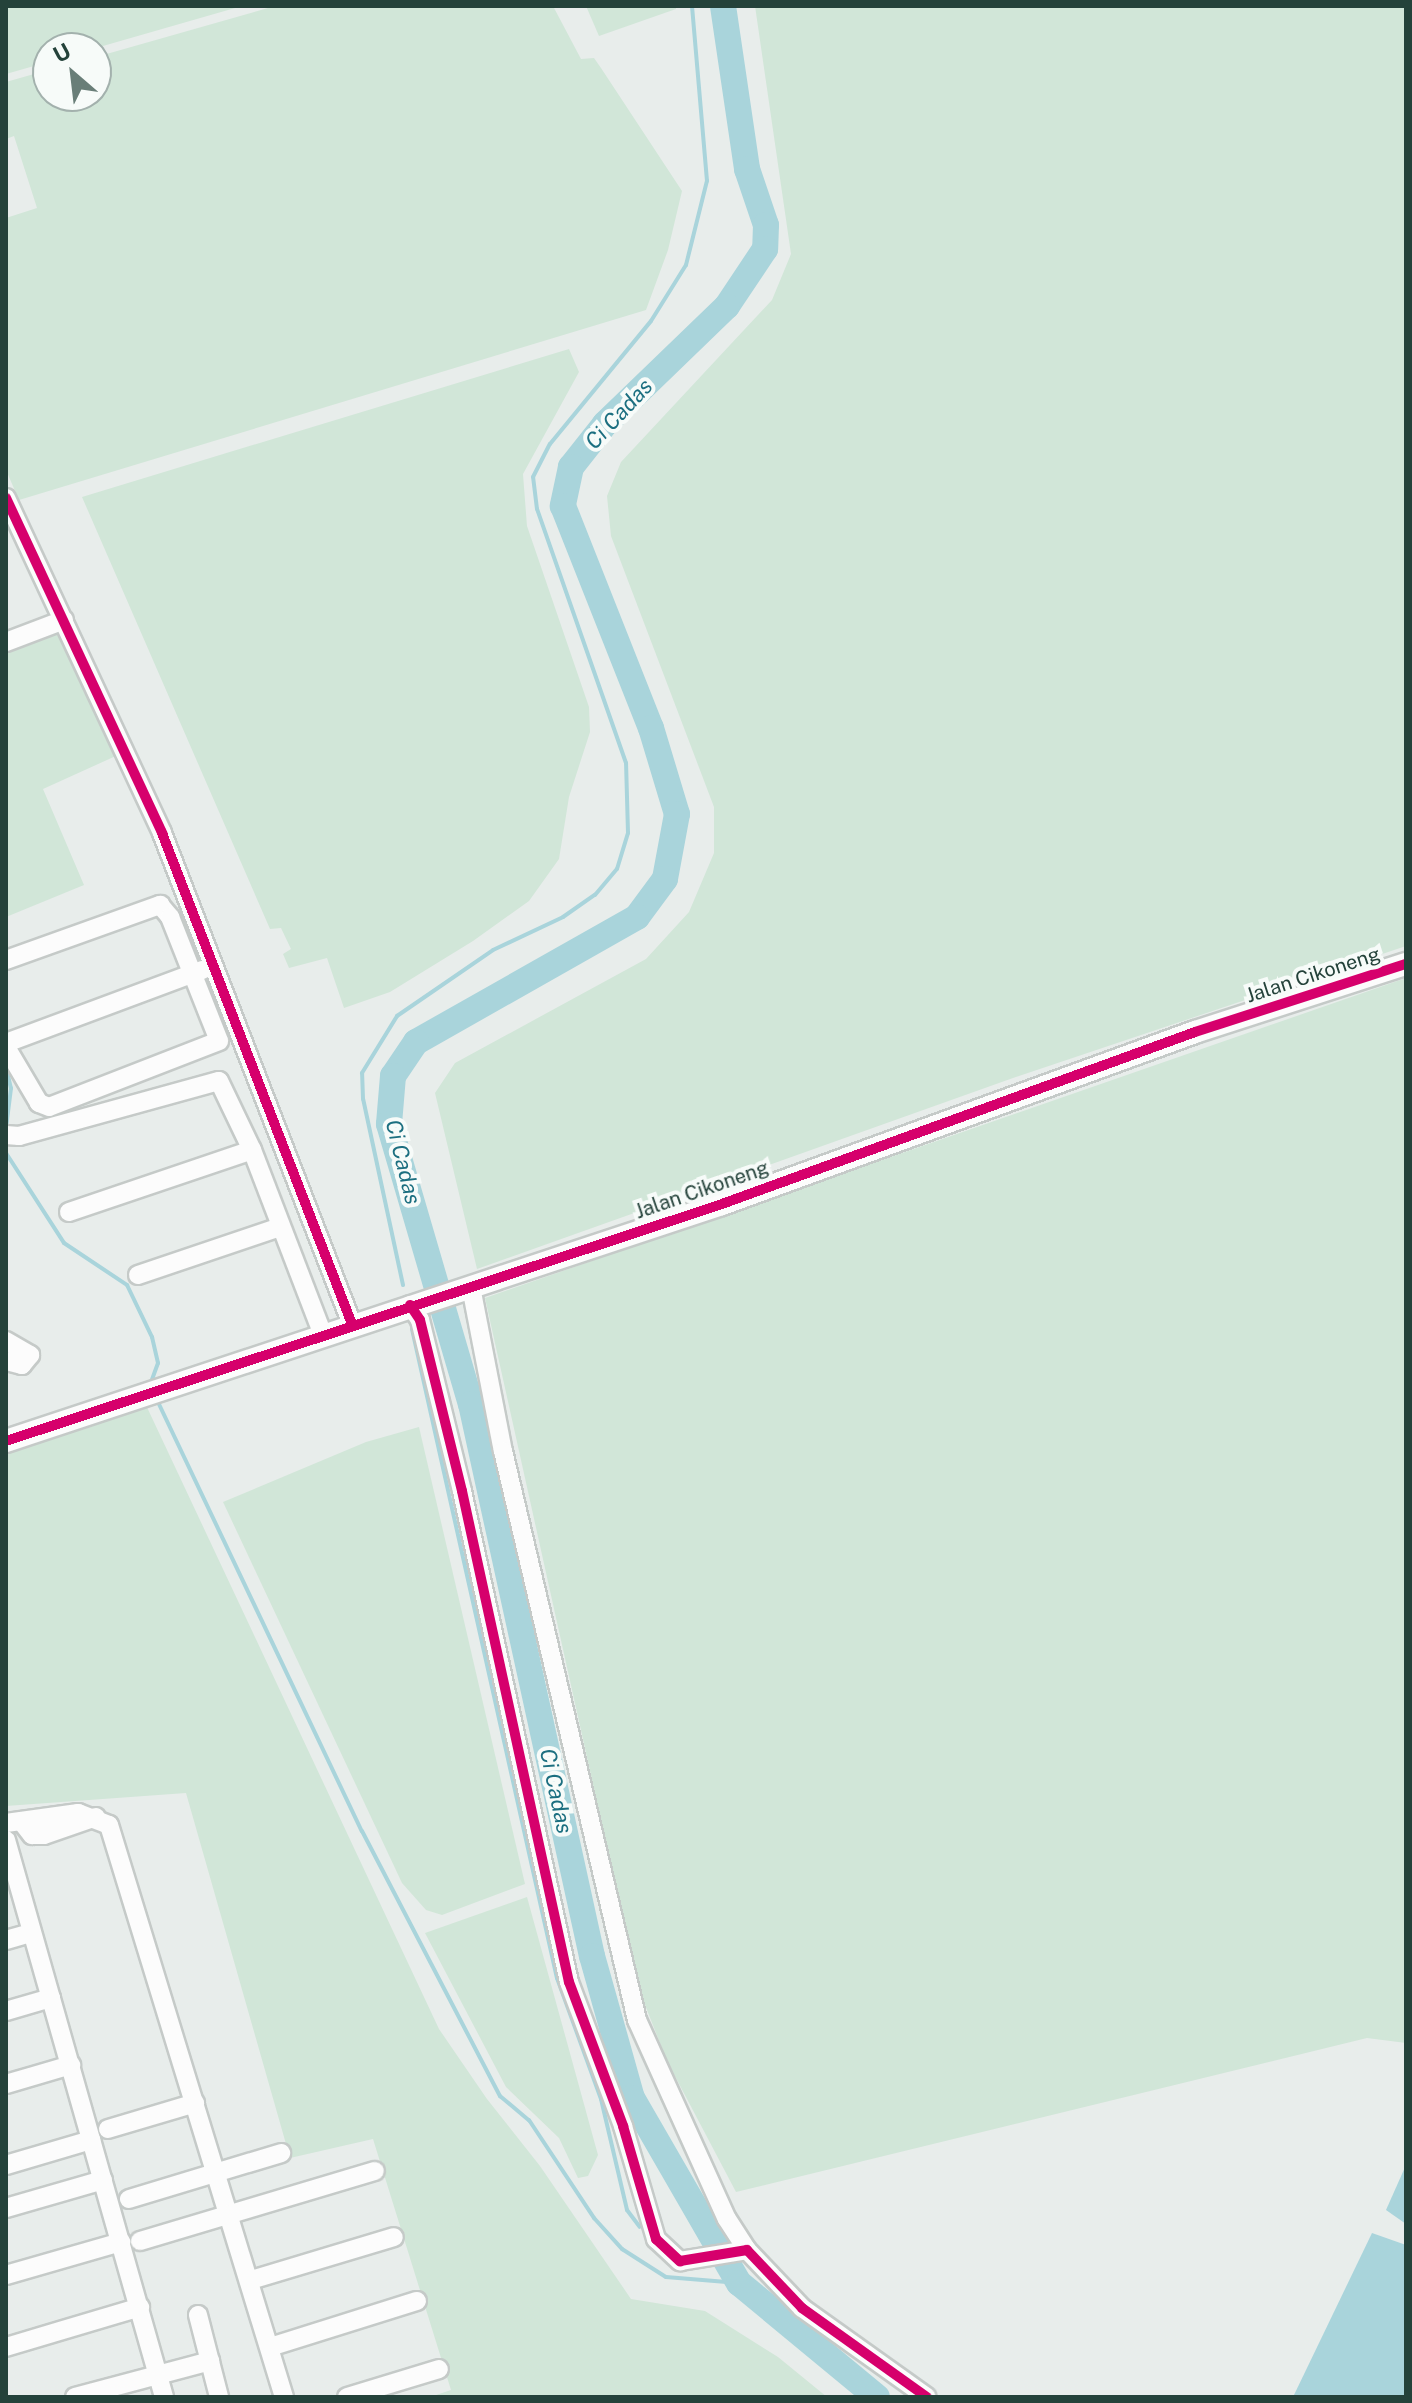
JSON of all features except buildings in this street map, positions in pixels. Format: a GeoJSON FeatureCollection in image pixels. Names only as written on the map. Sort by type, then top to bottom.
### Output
{"type":"FeatureCollection","features":[{"type":"Feature","properties":{"kind":"street"},"geometry":{"type":"LineString","coordinates":[[6,498],[162,833],[352,1324]]}},
{"type":"Feature","properties":{"kind":"street"},"geometry":{"type":"LineString","coordinates":[[6,642],[64,620]]}},
{"type":"Feature","properties":{"kind":"street"},"geometry":{"type":"LineString","coordinates":[[6,960],[155,905],[168,913],[193,974],[218,1037],[213,1048],[49,1107],[39,1103],[6,1045],[193,974],[212,966]]}},
{"type":"Feature","properties":{"kind":"street","name":"Jalan Cikoneng"},"geometry":{"type":"LineString","coordinates":[[6,1441],[722,1204],[1017,1095],[1406,964]]}},
{"type":"Feature","properties":{"kind":"street"},"geometry":{"type":"LineString","coordinates":[[13,1135],[214,1081],[222,1084],[252,1150],[323,1335]]}},
{"type":"Feature","properties":{"kind":"street"},"geometry":{"type":"LineString","coordinates":[[69,1212],[252,1150]]}},
{"type":"Feature","properties":{"kind":"street"},"geometry":{"type":"LineString","coordinates":[[138,1275],[280,1227]]}},
{"type":"Feature","properties":{"kind":"street"},"geometry":{"type":"LineString","coordinates":[[468,1288],[503,1451],[637,2020],[742,2250],[802,2308],[927,2397]]}},
{"type":"Feature","properties":{"kind":"street"},"geometry":{"type":"LineString","coordinates":[[416,1303],[462,1491],[569,1982],[623,2126],[656,2239],[672,2258],[690,2262],[742,2250]]}},
{"type":"Feature","properties":{"kind":"street"},"geometry":{"type":"LineString","coordinates":[[6,1341],[30,1355],[22,1365],[6,1361]]}},
{"type":"Feature","properties":{"kind":"street"},"geometry":{"type":"LineString","coordinates":[[13,1822],[32,1835],[44,1835],[97,1817],[109,1825],[228,2216],[251,2280],[284,2397]]}},
{"type":"Feature","properties":{"kind":"street"},"geometry":{"type":"LineString","coordinates":[[7,1850],[164,2397]]}},
{"type":"Feature","properties":{"kind":"street"},"geometry":{"type":"LineString","coordinates":[[6,1940],[31,1933]]}},
{"type":"Feature","properties":{"kind":"street"},"geometry":{"type":"LineString","coordinates":[[6,2011],[51,1998]]}},
{"type":"Feature","properties":{"kind":"street"},"geometry":{"type":"LineString","coordinates":[[6,2084],[71,2065]]}},
{"type":"Feature","properties":{"kind":"street"},"geometry":{"type":"LineString","coordinates":[[108,2129],[195,2103]]}},
{"type":"Feature","properties":{"kind":"street"},"geometry":{"type":"LineString","coordinates":[[6,2165],[91,2140]]}},
{"type":"Feature","properties":{"kind":"street"},"geometry":{"type":"LineString","coordinates":[[129,2199],[281,2153]]}},
{"type":"Feature","properties":{"kind":"street"},"geometry":{"type":"LineString","coordinates":[[140,2241],[375,2171]]}},
{"type":"Feature","properties":{"kind":"street"},"geometry":{"type":"LineString","coordinates":[[6,2208],[103,2180]]}},
{"type":"Feature","properties":{"kind":"street"},"geometry":{"type":"LineString","coordinates":[[251,2280],[394,2237]]}},
{"type":"Feature","properties":{"kind":"street"},"geometry":{"type":"LineString","coordinates":[[6,2275],[121,2242]]}},
{"type":"Feature","properties":{"kind":"street"},"geometry":{"type":"LineString","coordinates":[[270,2347],[417,2301]]}},
{"type":"Feature","properties":{"kind":"street"},"geometry":{"type":"LineString","coordinates":[[6,2347],[140,2307]]}},
{"type":"Feature","properties":{"kind":"street"},"geometry":{"type":"LineString","coordinates":[[198,2315],[219,2397]]}},
{"type":"Feature","properties":{"kind":"street"},"geometry":{"type":"LineString","coordinates":[[75,2397],[210,2361]]}},
{"type":"Feature","properties":{"kind":"street"},"geometry":{"type":"LineString","coordinates":[[347,2397],[439,2369]]}},
{"type":"Feature","properties":{"kind":"green space"},"geometry":{"type":"Polygon","coordinates":[[[6,6],[242,6],[112,43],[112,32],[32,32],[32,67],[6,74],[6,6]]]}},
{"type":"Feature","properties":{"kind":"green space"},"geometry":{"type":"Polygon","coordinates":[[[275,6],[553,6],[581,59],[594,58],[682,191],[668,250],[646,310],[19,500],[6,470],[6,218],[37,208],[14,136],[6,139],[6,82],[32,75],[32,112],[112,112],[112,52],[275,6]]]}},
{"type":"Feature","properties":{"kind":"green space"},"geometry":{"type":"Polygon","coordinates":[[[586,6],[676,6],[676,9],[599,36],[586,6]]]}},
{"type":"Feature","properties":{"kind":"green space"},"geometry":{"type":"Polygon","coordinates":[[[755,6],[1406,6],[1406,946],[1013,1078],[477,1269],[435,1093],[455,1063],[646,959],[689,912],[714,853],[714,807],[611,536],[607,496],[621,462],[772,300],[791,254],[755,6]]]}},
{"type":"Feature","properties":{"kind":"green space"},"geometry":{"type":"Polygon","coordinates":[[[569,349],[579,372],[523,474],[527,526],[589,707],[590,732],[569,797],[559,859],[529,901],[473,941],[390,992],[344,1008],[327,958],[289,968],[283,954],[291,949],[281,928],[270,929],[82,497],[569,349]]]}},
{"type":"Feature","properties":{"kind":"green space"},"geometry":{"type":"Polygon","coordinates":[[[59,631],[118,755],[43,789],[84,885],[6,917],[6,652],[59,631]]]}},
{"type":"Feature","properties":{"kind":"green space"},"geometry":{"type":"Polygon","coordinates":[[[1406,978],[1406,2043],[1367,2038],[736,2192],[667,2061],[638,1987],[485,1298],[1406,978]]]}},
{"type":"Feature","properties":{"kind":"green space"},"geometry":{"type":"Polygon","coordinates":[[[145,1403],[439,2029],[487,2099],[540,2166],[631,2299],[705,2311],[778,2357],[827,2397],[430,2397],[451,2390],[373,2139],[290,2158],[186,1793],[6,1806],[6,1447],[145,1403]]]}},
{"type":"Feature","properties":{"kind":"green space"},"geometry":{"type":"Polygon","coordinates":[[[419,1427],[525,1884],[442,1915],[426,1910],[402,1883],[223,1502],[366,1442],[419,1427]]]}},
{"type":"Feature","properties":{"kind":"green space"},"geometry":{"type":"Polygon","coordinates":[[[527,1897],[598,2155],[588,2176],[578,2178],[559,2138],[506,2087],[425,1933],[527,1897]]]}},
{"type":"Feature","properties":{"kind":"water"},"geometry":{"type":"Polygon","coordinates":[[[1406,2165],[1406,2224],[1386,2210],[1406,2165]]]}},
{"type":"Feature","properties":{"kind":"water"},"geometry":{"type":"Polygon","coordinates":[[[1372,2233],[1406,2245],[1406,2397],[1293,2397],[1372,2233]]]}},
{"type":"Feature","properties":{"kind":"waterway"},"geometry":{"type":"LineString","coordinates":[[403,1285],[363,1099],[362,1073],[397,1016],[493,950],[563,917],[595,895],[617,869],[628,833],[626,763],[537,509],[533,477],[550,444],[651,321],[686,265],[707,181],[692,6]]}},
{"type":"Feature","properties":{"kind":"waterway","name":"Ci Cadas"},"geometry":{"type":"LineString","coordinates":[[723,6],[747,169],[766,225],[765,249],[727,306],[605,424],[571,467],[563,506],[651,728],[677,814],[665,879],[637,917],[416,1042],[393,1076],[389,1124],[471,1404],[592,1956],[632,2098],[739,2283],[877,2397]]}},
{"type":"Feature","properties":{"kind":"waterway"},"geometry":{"type":"LineString","coordinates":[[6,1067],[11,1088],[6,1128]]}},
{"type":"Feature","properties":{"kind":"waterway"},"geometry":{"type":"LineString","coordinates":[[6,1153],[64,1243],[127,1285],[152,1337],[158,1363],[150,1385]]}},
{"type":"Feature","properties":{"kind":"waterway"},"geometry":{"type":"LineString","coordinates":[[412,1329],[557,1978],[601,2099],[627,2210],[640,2227]]}},
{"type":"Feature","properties":{"kind":"waterway"},"geometry":{"type":"LineString","coordinates":[[157,1400],[362,1831],[500,2096],[529,2120],[594,2218],[622,2249],[666,2277],[739,2283]]}},
{"type":"Feature","properties":{"kind":"cycle path"},"geometry":{"type":"LineString","coordinates":[[6,498],[162,833],[352,1324]]}},
{"type":"Feature","properties":{"kind":"cycle path"},"geometry":{"type":"LineString","coordinates":[[6,1441],[722,1204],[1195,1032],[1406,964]]}},
{"type":"Feature","properties":{"kind":"cycle path"},"geometry":{"type":"LineString","coordinates":[[410,1305],[420,1320],[462,1491],[569,1982],[623,2126],[656,2239],[680,2261],[747,2250],[802,2308],[927,2397]]}}]}
